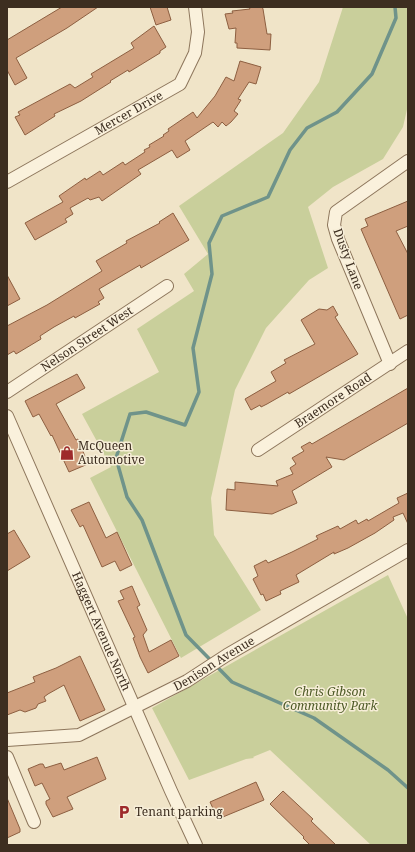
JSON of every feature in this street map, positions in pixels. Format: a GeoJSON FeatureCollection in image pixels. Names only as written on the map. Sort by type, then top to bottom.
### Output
{"type":"FeatureCollection","features":[{"type":"Feature","properties":{"kind":"street","name":"Mercer Drive"},"geometry":{"type":"LineString","coordinates":[[7,182],[180,84],[195,53],[198,32],[195,7]]}},
{"type":"Feature","properties":{"kind":"street","name":"Dusty Lane"},"geometry":{"type":"LineString","coordinates":[[390,364],[338,239],[334,225],[336,212],[408,161]]}},
{"type":"Feature","properties":{"kind":"street","name":"Nelson Street West"},"geometry":{"type":"LineString","coordinates":[[7,392],[167,286]]}},
{"type":"Feature","properties":{"kind":"street","name":"Braemore Road"},"geometry":{"type":"LineString","coordinates":[[258,450],[408,351]]}},
{"type":"Feature","properties":{"kind":"street","name":"Haggert Avenue North"},"geometry":{"type":"LineString","coordinates":[[7,416],[170,791],[196,845]]}},
{"type":"Feature","properties":{"kind":"street","name":"Denison Avenue"},"geometry":{"type":"LineString","coordinates":[[7,740],[79,735],[135,708],[202,672],[227,655],[408,550]]}},
{"type":"Feature","properties":{"kind":"street"},"geometry":{"type":"LineString","coordinates":[[7,758],[34,822]]}},
{"type":"Feature","properties":{"kind":"green space"},"geometry":{"type":"Polygon","coordinates":[[[343,7],[408,7],[408,105],[403,127],[383,159],[333,187],[308,207],[328,268],[309,280],[266,328],[235,390],[211,498],[214,535],[261,610],[181,658],[90,478],[111,467],[82,414],[159,372],[137,329],[194,291],[184,274],[208,254],[179,206],[283,133],[319,82],[343,7]]]}},
{"type":"Feature","properties":{"kind":"green space","name":"Chris Gibson Community Park"},"geometry":{"type":"Polygon","coordinates":[[[388,575],[408,619],[408,845],[371,845],[270,750],[253,757],[254,758],[246,759],[189,780],[152,708],[388,575]]]}},
{"type":"Feature","properties":{"kind":"building"},"geometry":{"type":"Polygon","coordinates":[[[62,7],[98,7],[67,28],[16,58],[27,78],[15,85],[7,70],[7,40],[62,7]]]}},
{"type":"Feature","properties":{"kind":"building"},"geometry":{"type":"Polygon","coordinates":[[[150,7],[167,7],[171,20],[156,25],[150,7]]]}},
{"type":"Feature","properties":{"kind":"building"},"geometry":{"type":"Polygon","coordinates":[[[249,7],[262,7],[263,9],[267,34],[271,34],[270,50],[237,48],[237,43],[235,43],[236,28],[229,29],[225,14],[233,13],[232,11],[250,9],[249,7]]]}},
{"type":"Feature","properties":{"kind":"building"},"geometry":{"type":"Polygon","coordinates":[[[154,26],[166,47],[160,51],[160,53],[129,72],[128,70],[81,101],[54,114],[55,116],[25,135],[15,117],[20,115],[18,112],[70,84],[75,88],[93,77],[91,74],[134,48],[131,43],[154,26]]]}},
{"type":"Feature","properties":{"kind":"building"},"geometry":{"type":"Polygon","coordinates":[[[240,61],[261,67],[256,84],[249,82],[238,99],[241,100],[234,111],[238,114],[231,122],[226,126],[222,122],[218,127],[213,122],[185,141],[190,150],[177,158],[172,150],[138,170],[141,174],[102,201],[99,197],[90,200],[88,198],[70,208],[73,214],[65,219],[67,222],[35,240],[25,223],[63,202],[59,196],[85,178],[86,180],[100,171],[103,175],[123,162],[125,165],[145,152],[144,150],[150,147],[149,145],[164,136],[163,135],[169,131],[168,129],[193,112],[197,118],[215,96],[226,77],[234,81],[240,61]]]}},
{"type":"Feature","properties":{"kind":"building"},"geometry":{"type":"Polygon","coordinates":[[[408,201],[408,226],[396,231],[408,254],[408,315],[400,319],[361,229],[368,226],[365,219],[408,201]]]}},
{"type":"Feature","properties":{"kind":"building"},"geometry":{"type":"Polygon","coordinates":[[[173,213],[189,240],[141,268],[140,265],[99,289],[104,298],[98,302],[100,304],[75,318],[74,316],[54,327],[40,336],[41,339],[16,354],[14,351],[7,355],[7,326],[47,305],[102,271],[96,261],[127,243],[126,241],[160,223],[159,222],[173,213]]]}},
{"type":"Feature","properties":{"kind":"building"},"geometry":{"type":"Polygon","coordinates":[[[7,275],[20,299],[7,306],[7,275]]]}},
{"type":"Feature","properties":{"kind":"building"},"geometry":{"type":"Polygon","coordinates":[[[333,306],[338,315],[335,317],[358,354],[289,394],[288,392],[261,407],[260,405],[251,410],[245,399],[276,381],[271,372],[286,363],[284,360],[315,344],[301,320],[319,309],[327,310],[333,306]]]}},
{"type":"Feature","properties":{"kind":"building"},"geometry":{"type":"Polygon","coordinates":[[[77,374],[85,388],[56,404],[76,440],[78,439],[88,464],[69,472],[52,435],[51,436],[39,414],[33,417],[25,401],[77,374]]]}},
{"type":"Feature","properties":{"kind":"building"},"geometry":{"type":"Polygon","coordinates":[[[408,388],[408,423],[344,460],[326,457],[332,467],[292,491],[297,503],[272,514],[226,510],[227,489],[235,490],[235,482],[278,486],[276,481],[293,474],[290,468],[296,464],[292,458],[304,451],[301,447],[310,442],[312,444],[408,388]]]}},
{"type":"Feature","properties":{"kind":"building"},"geometry":{"type":"Polygon","coordinates":[[[408,493],[408,524],[403,513],[393,517],[394,520],[375,533],[348,548],[334,554],[334,552],[296,575],[299,582],[280,591],[281,594],[266,601],[263,594],[261,595],[253,579],[258,576],[254,566],[266,560],[268,563],[292,552],[318,539],[316,536],[338,526],[340,529],[356,520],[358,524],[367,519],[368,521],[399,503],[397,498],[408,493]]]}},
{"type":"Feature","properties":{"kind":"building"},"geometry":{"type":"Polygon","coordinates":[[[89,502],[106,538],[117,532],[132,565],[120,571],[115,561],[102,567],[83,525],[80,527],[71,510],[89,502]]]}},
{"type":"Feature","properties":{"kind":"building"},"geometry":{"type":"Polygon","coordinates":[[[14,530],[30,557],[7,571],[7,534],[14,530]]]}},
{"type":"Feature","properties":{"kind":"building"},"geometry":{"type":"Polygon","coordinates":[[[132,586],[140,605],[137,607],[147,630],[143,635],[149,652],[171,640],[179,656],[148,673],[133,638],[135,637],[118,601],[124,599],[120,591],[132,586]]]}},
{"type":"Feature","properties":{"kind":"building"},"geometry":{"type":"Polygon","coordinates":[[[80,656],[105,710],[80,721],[64,685],[44,697],[46,701],[38,704],[36,708],[25,712],[20,710],[7,715],[7,693],[35,682],[33,677],[80,656]]]}},
{"type":"Feature","properties":{"kind":"building"},"geometry":{"type":"Polygon","coordinates":[[[97,757],[106,779],[67,797],[73,809],[53,817],[46,804],[46,801],[50,799],[42,783],[35,786],[28,769],[40,764],[43,764],[45,768],[61,763],[64,770],[97,757]]]}},
{"type":"Feature","properties":{"kind":"building"},"geometry":{"type":"Polygon","coordinates":[[[256,782],[264,800],[218,819],[210,802],[256,782]]]}},
{"type":"Feature","properties":{"kind":"building"},"geometry":{"type":"Polygon","coordinates":[[[283,791],[313,819],[311,821],[336,845],[310,845],[303,838],[304,837],[270,804],[283,791]]]}},
{"type":"Feature","properties":{"kind":"building"},"geometry":{"type":"Polygon","coordinates":[[[7,798],[20,832],[7,838],[7,798]]]}},
{"type":"Feature","properties":{"kind":"waterway"},"geometry":{"type":"LineString","coordinates":[[395,7],[396,18],[372,74],[337,112],[307,128],[290,150],[268,197],[222,216],[209,243],[212,274],[193,348],[199,392],[185,425],[146,412],[130,414],[116,458],[127,497],[142,520],[186,635],[232,682],[314,718],[388,770],[408,788]]}},
{"type":"Feature","properties":{"kind":"place","name":"McQueen Automotive"},"geometry":{"type":"Point","coordinates":[67,453]}},
{"type":"Feature","properties":{"kind":"place","name":"Tenant parking"},"geometry":{"type":"Point","coordinates":[124,812]}}]}
